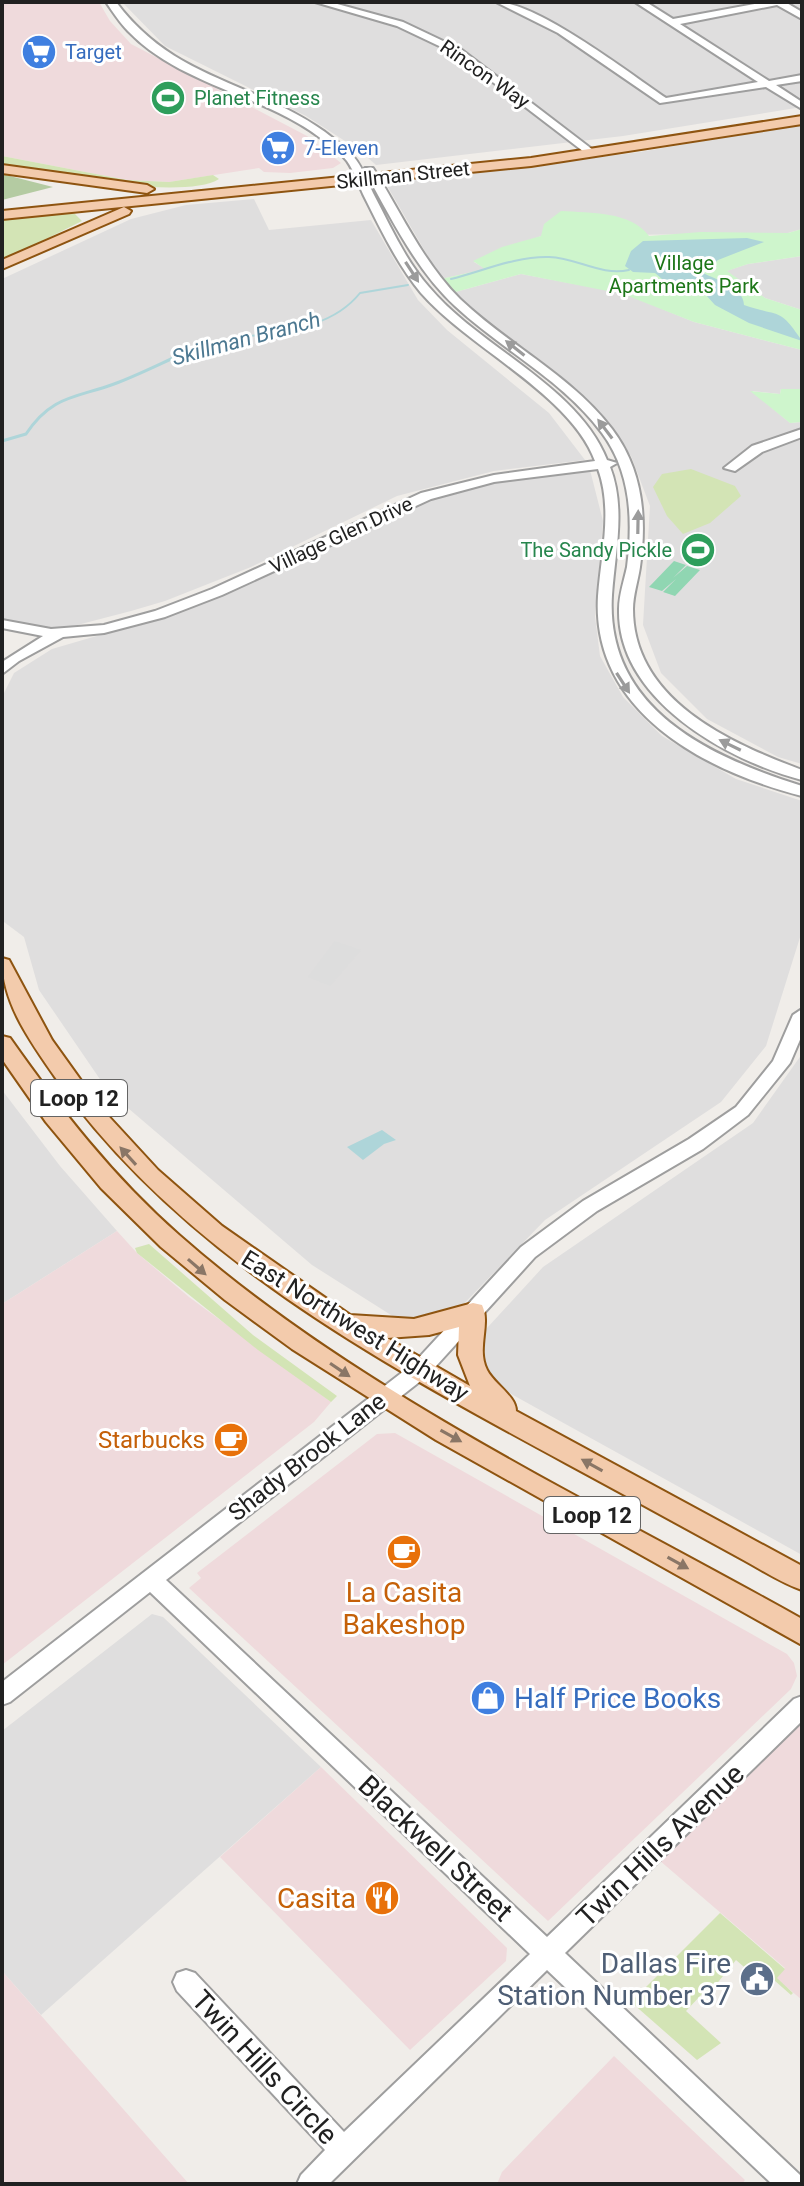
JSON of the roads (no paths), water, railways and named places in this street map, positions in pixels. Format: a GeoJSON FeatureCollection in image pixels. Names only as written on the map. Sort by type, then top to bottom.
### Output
{"type":"FeatureCollection","features":[{"type":"Feature","properties":{"kind":"main road","name":"Skillman Street"},"geometry":{"type":"LineString","coordinates":[[589,150],[802,109]]}},
{"type":"Feature","properties":{"kind":"main road","name":"Skillman Street"},"geometry":{"type":"LineString","coordinates":[[2,215],[173,193],[589,150],[802,120]]}},
{"type":"Feature","properties":{"kind":"main road"},"geometry":{"type":"LineString","coordinates":[[2,169],[62,180],[173,193]]}},
{"type":"Feature","properties":{"kind":"main road"},"geometry":{"type":"LineString","coordinates":[[56,206],[74,190],[74,186],[62,180]]}},
{"type":"Feature","properties":{"kind":"main road"},"geometry":{"type":"LineString","coordinates":[[2,265],[117,212],[173,193]]}},
{"type":"Feature","properties":{"kind":"main road","name":"Skillman Street"},"geometry":{"type":"LineString","coordinates":[[2,207],[56,206]]}},
{"type":"Feature","properties":{"kind":"main road"},"geometry":{"type":"LineString","coordinates":[[56,206],[88,216],[87,224],[74,231]]}},
{"type":"Feature","properties":{"kind":"main road","name":"East Northwest Highway"},"geometry":{"type":"LineString","coordinates":[[2,965],[61,1074],[116,1142],[184,1210],[246,1260],[420,1370],[802,1579]]}},
{"type":"Feature","properties":{"kind":"main road","name":"East Northwest Highway"},"geometry":{"type":"LineString","coordinates":[[2,1043],[54,1118],[154,1228],[197,1268],[242,1303],[383,1398],[802,1633]]}},
{"type":"Feature","properties":{"kind":"main road"},"geometry":{"type":"LineString","coordinates":[[154,1228],[184,1210]]}},
{"type":"Feature","properties":{"kind":"main road"},"geometry":{"type":"LineString","coordinates":[[338,1319],[400,1331],[447,1322],[473,1312],[468,1347],[470,1365],[481,1385],[540,1437]]}},
{"type":"Feature","properties":{"kind":"street"},"geometry":{"type":"LineString","coordinates":[[111,2],[124,22],[156,49],[299,122],[346,154],[366,175],[454,300],[567,388],[599,420],[626,462],[639,514],[626,610],[634,647],[649,679],[678,711],[718,740],[802,775]]}},
{"type":"Feature","properties":{"kind":"street","name":"Rincon Way"},"geometry":{"type":"LineString","coordinates":[[320,2],[400,24],[459,52],[589,150]]}},
{"type":"Feature","properties":{"kind":"street"},"geometry":{"type":"LineString","coordinates":[[501,2],[561,31],[658,100],[673,102],[802,78]]}},
{"type":"Feature","properties":{"kind":"street"},"geometry":{"type":"LineString","coordinates":[[640,2],[802,109]]}},
{"type":"Feature","properties":{"kind":"street"},"geometry":{"type":"LineString","coordinates":[[674,22],[779,2],[802,16]]}},
{"type":"Feature","properties":{"kind":"street"},"geometry":{"type":"LineString","coordinates":[[366,175],[397,246],[437,303],[553,399],[588,436],[603,464],[614,509],[605,596],[606,649],[622,683],[657,721],[686,742],[748,773],[802,791]]}},
{"type":"Feature","properties":{"kind":"street"},"geometry":{"type":"LineString","coordinates":[[397,246],[413,245]]}},
{"type":"Feature","properties":{"kind":"street"},"geometry":{"type":"LineString","coordinates":[[437,303],[454,300]]}},
{"type":"Feature","properties":{"kind":"street"},"geometry":{"type":"LineString","coordinates":[[730,468],[757,449],[802,433]]}},
{"type":"Feature","properties":{"kind":"street","name":"Village Glen Drive"},"geometry":{"type":"LineString","coordinates":[[2,624],[18,630],[62,631],[114,625],[203,598],[438,492],[514,475],[626,462]]}},
{"type":"Feature","properties":{"kind":"street","name":"Village Glen Drive"},"geometry":{"type":"LineString","coordinates":[[2,670],[14,658],[62,631]]}},
{"type":"Feature","properties":{"kind":"street","name":"Shady Brook Lane"},"geometry":{"type":"LineString","coordinates":[[2,1695],[420,1370],[528,1252],[552,1232],[696,1144],[742,1111],[781,1063],[802,1015]]}},
{"type":"Feature","properties":{"kind":"street","name":"Blackwell Street"},"geometry":{"type":"LineString","coordinates":[[151,1579],[791,2184]]}},
{"type":"Feature","properties":{"kind":"street","name":"Twin Hills Avenue"},"geometry":{"type":"LineString","coordinates":[[310,2184],[802,1706]]}},
{"type":"Feature","properties":{"kind":"street","name":"Twin Hills Circle"},"geometry":{"type":"LineString","coordinates":[[186,1982],[344,2151]]}},
{"type":"Feature","properties":{"kind":"water"},"geometry":{"type":"Polygon","coordinates":[[[747,238],[764,242],[718,260],[703,273],[735,289],[744,305],[784,318],[802,341],[749,323],[715,305],[705,294],[669,285],[655,273],[633,272],[625,266],[631,251],[643,241],[747,238]]]}},
{"type":"Feature","properties":{"kind":"water"},"geometry":{"type":"Polygon","coordinates":[[[382,1130],[396,1140],[384,1144],[363,1160],[347,1147],[382,1130]]]}},
{"type":"Feature","properties":{"kind":"waterway","name":"Skillman Branch"},"geometry":{"type":"LineString","coordinates":[[451,279],[537,257],[560,258],[608,271],[629,270]]}},
{"type":"Feature","properties":{"kind":"waterway","name":"Skillman Branch"},"geometry":{"type":"LineString","coordinates":[[191,350],[233,339],[303,327],[343,309],[360,293],[408,285]]}},
{"type":"Feature","properties":{"kind":"waterway","name":"Skillman Branch"},"geometry":{"type":"LineString","coordinates":[[2,441],[26,434],[55,405],[124,380],[191,350]]}},
{"type":"Feature","properties":{"kind":"place","name":"Target"},"geometry":{"type":"Point","coordinates":[39,52]}},
{"type":"Feature","properties":{"kind":"place","name":"Planet Fitness"},"geometry":{"type":"Point","coordinates":[168,98]}},
{"type":"Feature","properties":{"kind":"place","name":"7-Eleven"},"geometry":{"type":"Point","coordinates":[278,148]}},
{"type":"Feature","properties":{"kind":"place","name":"The Sandy Pickle"},"geometry":{"type":"Point","coordinates":[698,550]}},
{"type":"Feature","properties":{"kind":"place","name":"Starbucks"},"geometry":{"type":"Point","coordinates":[231,1440]}},
{"type":"Feature","properties":{"kind":"place","name":"La Casita Bakeshop"},"geometry":{"type":"Point","coordinates":[404,1552]}},
{"type":"Feature","properties":{"kind":"place","name":"Half Price Books"},"geometry":{"type":"Point","coordinates":[488,1698]}},
{"type":"Feature","properties":{"kind":"place","name":"Casita"},"geometry":{"type":"Point","coordinates":[382,1898]}},
{"type":"Feature","properties":{"kind":"place","name":"Dallas Fire Station Number 37"},"geometry":{"type":"Point","coordinates":[757,1979]}},
{"type":"Feature","properties":{"kind":"park label","name":"Village Apartments Park"},"geometry":{"type":"Point","coordinates":[684,274]}}]}
